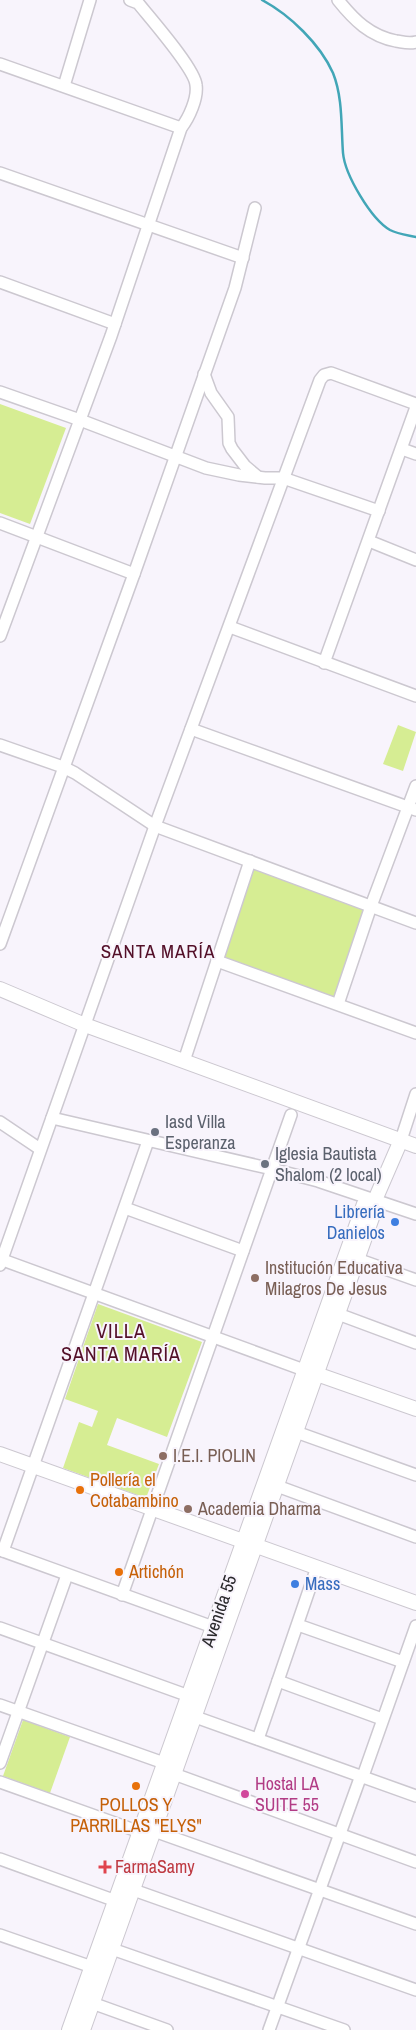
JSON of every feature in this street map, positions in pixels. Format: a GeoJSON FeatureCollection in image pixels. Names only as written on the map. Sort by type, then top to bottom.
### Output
{"type":"FeatureCollection","features":[{"type":"Feature","properties":{"kind":"street"},"geometry":{"type":"LineString","coordinates":[[64,86],[90,0]]}},
{"type":"Feature","properties":{"kind":"street"},"geometry":{"type":"LineString","coordinates":[[0,634],[115,324],[150,225],[181,128],[186,121],[195,94],[195,80],[189,68],[138,3],[130,0]]}},
{"type":"Feature","properties":{"kind":"street"},"geometry":{"type":"LineString","coordinates":[[338,0],[366,29],[387,39],[411,44],[416,42]]}},
{"type":"Feature","properties":{"kind":"street"},"geometry":{"type":"LineString","coordinates":[[0,64],[181,128]]}},
{"type":"Feature","properties":{"kind":"street"},"geometry":{"type":"LineString","coordinates":[[0,174],[243,258]]}},
{"type":"Feature","properties":{"kind":"street"},"geometry":{"type":"LineString","coordinates":[[0,944],[175,458],[234,288],[256,208]]}},
{"type":"Feature","properties":{"kind":"street"},"geometry":{"type":"LineString","coordinates":[[0,282],[115,324]]}},
{"type":"Feature","properties":{"kind":"street"},"geometry":{"type":"LineString","coordinates":[[324,662],[402,449],[416,405],[331,373],[324,375],[320,380],[283,478],[230,627],[155,826],[1,1261],[416,1409]]}},
{"type":"Feature","properties":{"kind":"street"},"geometry":{"type":"LineString","coordinates":[[204,374],[211,393],[228,417],[229,443],[232,449],[245,466],[258,478]]}},
{"type":"Feature","properties":{"kind":"street"},"geometry":{"type":"LineString","coordinates":[[0,392],[206,468],[258,478],[283,478],[379,511]]}},
{"type":"Feature","properties":{"kind":"street"},"geometry":{"type":"LineString","coordinates":[[402,449],[416,454]]}},
{"type":"Feature","properties":{"kind":"street"},"geometry":{"type":"LineString","coordinates":[[0,523],[134,574]]}},
{"type":"Feature","properties":{"kind":"street"},"geometry":{"type":"LineString","coordinates":[[369,541],[416,560]]}},
{"type":"Feature","properties":{"kind":"street"},"geometry":{"type":"LineString","coordinates":[[230,627],[416,696]]}},
{"type":"Feature","properties":{"kind":"street"},"geometry":{"type":"LineString","coordinates":[[192,729],[412,809]]}},
{"type":"Feature","properties":{"kind":"street"},"geometry":{"type":"LineString","coordinates":[[0,745],[63,767],[155,826],[416,923]]}},
{"type":"Feature","properties":{"kind":"street"},"geometry":{"type":"LineString","coordinates":[[338,1004],[371,906],[412,809],[416,786]]}},
{"type":"Feature","properties":{"kind":"street"},"geometry":{"type":"LineString","coordinates":[[184,1061],[250,861]]}},
{"type":"Feature","properties":{"kind":"street"},"geometry":{"type":"LineString","coordinates":[[217,961],[416,1033]]}},
{"type":"Feature","properties":{"kind":"street"},"geometry":{"type":"LineString","coordinates":[[0,989],[85,1025],[416,1146]]}},
{"type":"Feature","properties":{"kind":"street","name":"Avenida 55"},"geometry":{"type":"LineString","coordinates":[[83,2030],[112,1948],[140,1832],[164,1763],[189,1715],[189,1696],[213,1628],[277,1486],[296,1432],[311,1372],[338,1314],[374,1212],[375,1200],[401,1140],[416,1094]]}},
{"type":"Feature","properties":{"kind":"street"},"geometry":{"type":"LineString","coordinates":[[122,1595],[291,1115]]}},
{"type":"Feature","properties":{"kind":"street"},"geometry":{"type":"LineString","coordinates":[[52,1118],[272,1169],[416,1214]]}},
{"type":"Feature","properties":{"kind":"street"},"geometry":{"type":"LineString","coordinates":[[0,1122],[40,1149]]}},
{"type":"Feature","properties":{"kind":"street"},"geometry":{"type":"LineString","coordinates":[[148,1140],[2,1551],[213,1628]]}},
{"type":"Feature","properties":{"kind":"street","name":"Avenida 55"},"geometry":{"type":"LineString","coordinates":[[69,2030],[116,1901],[127,1888],[154,1831],[174,1774],[189,1715],[311,1372],[364,1204],[375,1200]]}},
{"type":"Feature","properties":{"kind":"street"},"geometry":{"type":"LineString","coordinates":[[125,1208],[243,1251]]}},
{"type":"Feature","properties":{"kind":"street"},"geometry":{"type":"LineString","coordinates":[[357,1259],[416,1280]]}},
{"type":"Feature","properties":{"kind":"street"},"geometry":{"type":"LineString","coordinates":[[338,1314],[416,1343]]}},
{"type":"Feature","properties":{"kind":"street"},"geometry":{"type":"LineString","coordinates":[[296,1432],[416,1475]]}},
{"type":"Feature","properties":{"kind":"street"},"geometry":{"type":"LineString","coordinates":[[0,1454],[416,1603]]}},
{"type":"Feature","properties":{"kind":"street"},"geometry":{"type":"LineString","coordinates":[[277,1486],[416,1537]]}},
{"type":"Feature","properties":{"kind":"street"},"geometry":{"type":"LineString","coordinates":[[258,1739],[317,1567]]}},
{"type":"Feature","properties":{"kind":"street"},"geometry":{"type":"LineString","coordinates":[[0,1763],[67,1575]]}},
{"type":"Feature","properties":{"kind":"street"},"geometry":{"type":"LineString","coordinates":[[298,1625],[402,1662]]}},
{"type":"Feature","properties":{"kind":"street"},"geometry":{"type":"LineString","coordinates":[[269,2030],[416,1626]]}},
{"type":"Feature","properties":{"kind":"street"},"geometry":{"type":"LineString","coordinates":[[0,1628],[189,1696]]}},
{"type":"Feature","properties":{"kind":"street"},"geometry":{"type":"LineString","coordinates":[[278,1681],[382,1718]]}},
{"type":"Feature","properties":{"kind":"street"},"geometry":{"type":"LineString","coordinates":[[0,1705],[164,1763]]}},
{"type":"Feature","properties":{"kind":"street"},"geometry":{"type":"LineString","coordinates":[[189,1715],[416,1796]]}},
{"type":"Feature","properties":{"kind":"street"},"geometry":{"type":"LineString","coordinates":[[174,1774],[416,1862]]}},
{"type":"Feature","properties":{"kind":"street"},"geometry":{"type":"LineString","coordinates":[[0,1782],[140,1832]]}},
{"type":"Feature","properties":{"kind":"street"},"geometry":{"type":"LineString","coordinates":[[154,1831],[416,1924]]}},
{"type":"Feature","properties":{"kind":"street"},"geometry":{"type":"LineString","coordinates":[[0,1858],[116,1901]]}},
{"type":"Feature","properties":{"kind":"street"},"geometry":{"type":"LineString","coordinates":[[127,1888],[416,1990]]}},
{"type":"Feature","properties":{"kind":"street"},"geometry":{"type":"LineString","coordinates":[[0,1935],[92,1967]]}},
{"type":"Feature","properties":{"kind":"street"},"geometry":{"type":"LineString","coordinates":[[112,1948],[344,2030]]}},
{"type":"Feature","properties":{"kind":"street"},"geometry":{"type":"LineString","coordinates":[[92,2003],[167,2030]]}},
{"type":"Feature","properties":{"kind":"green space"},"geometry":{"type":"Polygon","coordinates":[[[0,404],[66,428],[30,524],[0,513],[0,404]]]}},
{"type":"Feature","properties":{"kind":"green space"},"geometry":{"type":"Polygon","coordinates":[[[398,725],[416,732],[403,771],[383,764],[398,725]]]}},
{"type":"Feature","properties":{"kind":"green space"},"geometry":{"type":"Polygon","coordinates":[[[253,867],[366,910],[335,1000],[222,959],[253,867]]]}},
{"type":"Feature","properties":{"kind":"green space"},"geometry":{"type":"Polygon","coordinates":[[[98,1304],[202,1342],[167,1437],[117,1418],[107,1445],[159,1464],[146,1498],[63,1468],[79,1422],[92,1427],[98,1411],[65,1399],[98,1304]]]}},
{"type":"Feature","properties":{"kind":"green space"},"geometry":{"type":"Polygon","coordinates":[[[23,1720],[70,1737],[50,1793],[3,1776],[23,1720]]]}},
{"type":"Feature","properties":{"kind":"waterway"},"geometry":{"type":"LineString","coordinates":[[262,0],[273,6],[303,31],[320,51],[333,73],[340,102],[345,162],[354,184],[367,207],[390,230],[416,237]]}},
{"type":"Feature","properties":{"kind":"place","name":"Iasd Villa Esperanza"},"geometry":{"type":"Point","coordinates":[155,1132]}},
{"type":"Feature","properties":{"kind":"place","name":"Iglesia Bautista Shalom (2 local)"},"geometry":{"type":"Point","coordinates":[265,1164]}},
{"type":"Feature","properties":{"kind":"place","name":"Librería Danielos"},"geometry":{"type":"Point","coordinates":[395,1222]}},
{"type":"Feature","properties":{"kind":"place","name":"Institución Educativa Milagros De Jesus"},"geometry":{"type":"Point","coordinates":[255,1278]}},
{"type":"Feature","properties":{"kind":"place","name":"I.E.I. PIOLIN"},"geometry":{"type":"Point","coordinates":[163,1456]}},
{"type":"Feature","properties":{"kind":"place","name":"Pollería el Cotabambino"},"geometry":{"type":"Point","coordinates":[80,1490]}},
{"type":"Feature","properties":{"kind":"place","name":"Academia Dharma"},"geometry":{"type":"Point","coordinates":[188,1509]}},
{"type":"Feature","properties":{"kind":"place","name":"Artichón"},"geometry":{"type":"Point","coordinates":[119,1572]}},
{"type":"Feature","properties":{"kind":"place","name":"Mass"},"geometry":{"type":"Point","coordinates":[295,1584]}},
{"type":"Feature","properties":{"kind":"place","name":"POLLOS Y PARRILLAS \"ELYS\""},"geometry":{"type":"Point","coordinates":[136,1786]}},
{"type":"Feature","properties":{"kind":"place","name":"Hostal LA SUITE 55"},"geometry":{"type":"Point","coordinates":[245,1794]}},
{"type":"Feature","properties":{"kind":"place","name":"FarmaSamy"},"geometry":{"type":"Point","coordinates":[105,1867]}},
{"type":"Feature","properties":{"kind":"district","name":"SANTA MARÍA"},"geometry":{"type":"Point","coordinates":[158,951]}},
{"type":"Feature","properties":{"kind":"district","name":"VILLA SANTA MARÍA"},"geometry":{"type":"Point","coordinates":[121,1342]}}]}
